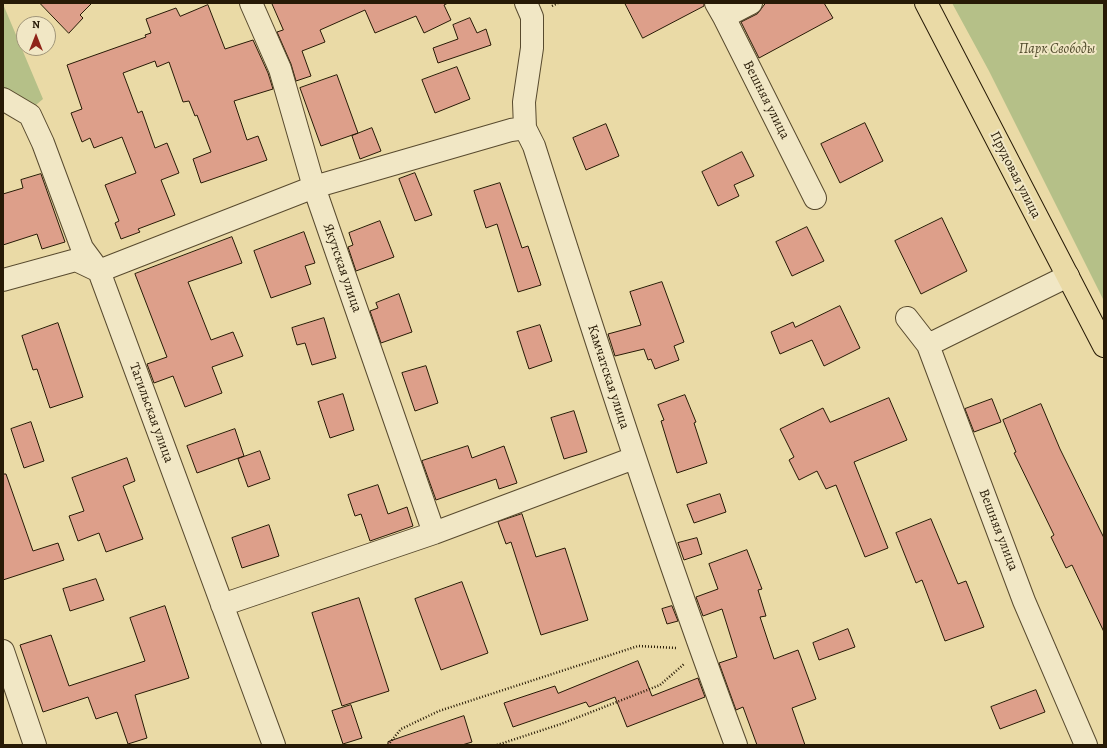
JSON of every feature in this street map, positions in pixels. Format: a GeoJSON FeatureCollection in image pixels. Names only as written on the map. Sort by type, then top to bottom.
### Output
{"type":"FeatureCollection","features":[{"type":"Feature","properties":{"kind":"main road","name":"Прудовая улица"},"geometry":{"type":"LineString","coordinates":[[926,3],[1104,346]]}},
{"type":"Feature","properties":{"kind":"street","name":"Якутская улица"},"geometry":{"type":"LineString","coordinates":[[252,3],[280,69],[314,187],[434,533]]}},
{"type":"Feature","properties":{"kind":"street","name":"Камчатская улица"},"geometry":{"type":"LineString","coordinates":[[526,3],[532,17],[532,48],[524,102],[525,128],[534,146],[634,458],[700,650],[736,745]]}},
{"type":"Feature","properties":{"kind":"street"},"geometry":{"type":"LineString","coordinates":[[720,10],[751,3]]}},
{"type":"Feature","properties":{"kind":"street","name":"Вешняя улица"},"geometry":{"type":"LineString","coordinates":[[720,10],[815,198]]}},
{"type":"Feature","properties":{"kind":"street","name":"Тагильская улица"},"geometry":{"type":"LineString","coordinates":[[3,99],[30,115],[43,143],[82,248],[98,272],[274,745]]}},
{"type":"Feature","properties":{"kind":"street"},"geometry":{"type":"LineString","coordinates":[[3,280],[76,260],[98,272],[314,187],[511,130],[525,128]]}},
{"type":"Feature","properties":{"kind":"street"},"geometry":{"type":"LineString","coordinates":[[928,345],[1068,276]]}},
{"type":"Feature","properties":{"kind":"street","name":"Вешняя улица"},"geometry":{"type":"LineString","coordinates":[[906,318],[928,345],[1024,601],[1086,745]]}},
{"type":"Feature","properties":{"kind":"street"},"geometry":{"type":"LineString","coordinates":[[222,605],[434,533],[634,458]]}},
{"type":"Feature","properties":{"kind":"street"},"geometry":{"type":"LineString","coordinates":[[3,651],[35,745]]}},
{"type":"Feature","properties":{"kind":"path"},"geometry":{"type":"LineString","coordinates":[[388,745],[402,729],[439,711],[638,646],[700,650]]}},
{"type":"Feature","properties":{"kind":"path"},"geometry":{"type":"LineString","coordinates":[[497,745],[561,724],[660,685],[700,650]]}},
{"type":"Feature","properties":{"kind":"green space","name":"Парк Свободы"},"geometry":{"type":"Polygon","coordinates":[[[952,3],[1104,3],[1104,301],[989,71],[952,3]]]}},
{"type":"Feature","properties":{"kind":"green space"},"geometry":{"type":"Polygon","coordinates":[[[3,4],[16,35],[16,56],[25,56],[43,99],[24,115],[3,113],[3,4]]]}},
{"type":"Feature","properties":{"kind":"building"},"geometry":{"type":"Polygon","coordinates":[[[40,3],[92,3],[80,15],[83,18],[69,33],[56,20],[56,16],[53,16],[40,3]]]}},
{"type":"Feature","properties":{"kind":"building"},"geometry":{"type":"Polygon","coordinates":[[[272,3],[448,3],[444,5],[451,20],[424,33],[416,16],[375,33],[365,10],[320,30],[325,42],[302,51],[311,76],[296,81],[291,64],[277,32],[283,30],[272,3]]]}},
{"type":"Feature","properties":{"kind":"building"},"geometry":{"type":"Polygon","coordinates":[[[625,3],[704,3],[704,6],[643,38],[625,3]]]}},
{"type":"Feature","properties":{"kind":"building"},"geometry":{"type":"Polygon","coordinates":[[[766,3],[824,3],[833,18],[759,58],[741,22],[757,14],[766,3]]]}},
{"type":"Feature","properties":{"kind":"building"},"geometry":{"type":"Polygon","coordinates":[[[208,5],[225,49],[253,40],[268,73],[273,89],[234,101],[247,140],[258,136],[267,160],[201,183],[193,159],[211,152],[197,115],[195,116],[189,101],[183,102],[169,62],[157,67],[155,61],[123,73],[138,113],[142,111],[155,148],[167,143],[179,173],[161,180],[175,215],[138,229],[140,232],[121,239],[115,223],[119,221],[105,185],[136,173],[122,137],[94,148],[90,138],[82,142],[71,113],[82,109],[67,65],[146,37],[145,35],[151,33],[146,19],[176,8],[180,16],[208,5]]]}},
{"type":"Feature","properties":{"kind":"building"},"geometry":{"type":"Polygon","coordinates":[[[470,18],[477,33],[486,29],[491,45],[438,63],[433,48],[458,39],[453,25],[470,18]]]}},
{"type":"Feature","properties":{"kind":"building"},"geometry":{"type":"Polygon","coordinates":[[[457,67],[470,99],[435,113],[422,80],[457,67]]]}},
{"type":"Feature","properties":{"kind":"building"},"geometry":{"type":"Polygon","coordinates":[[[337,75],[358,133],[321,146],[300,88],[337,75]]]}},
{"type":"Feature","properties":{"kind":"building"},"geometry":{"type":"Polygon","coordinates":[[[865,123],[883,161],[840,183],[821,144],[865,123]]]}},
{"type":"Feature","properties":{"kind":"building"},"geometry":{"type":"Polygon","coordinates":[[[606,124],[619,156],[586,170],[573,138],[606,124]]]}},
{"type":"Feature","properties":{"kind":"building"},"geometry":{"type":"Polygon","coordinates":[[[372,128],[381,151],[360,159],[352,136],[372,128]]]}},
{"type":"Feature","properties":{"kind":"building"},"geometry":{"type":"Polygon","coordinates":[[[742,152],[754,176],[734,185],[739,196],[718,206],[702,172],[742,152]]]}},
{"type":"Feature","properties":{"kind":"building"},"geometry":{"type":"Polygon","coordinates":[[[415,173],[432,215],[415,221],[399,179],[415,173]]]}},
{"type":"Feature","properties":{"kind":"building"},"geometry":{"type":"Polygon","coordinates":[[[41,174],[65,242],[42,249],[37,234],[3,245],[3,194],[23,188],[21,180],[41,174]]]}},
{"type":"Feature","properties":{"kind":"building"},"geometry":{"type":"Polygon","coordinates":[[[500,183],[522,248],[528,246],[541,285],[518,292],[497,224],[486,228],[474,191],[500,183]]]}},
{"type":"Feature","properties":{"kind":"building"},"geometry":{"type":"Polygon","coordinates":[[[942,218],[967,271],[921,294],[895,241],[942,218]]]}},
{"type":"Feature","properties":{"kind":"building"},"geometry":{"type":"Polygon","coordinates":[[[380,221],[394,257],[356,271],[348,247],[353,245],[349,233],[380,221]]]}},
{"type":"Feature","properties":{"kind":"building"},"geometry":{"type":"Polygon","coordinates":[[[807,227],[824,261],[792,276],[776,242],[807,227]]]}},
{"type":"Feature","properties":{"kind":"building"},"geometry":{"type":"Polygon","coordinates":[[[304,232],[315,263],[305,266],[311,284],[271,298],[254,251],[304,232]]]}},
{"type":"Feature","properties":{"kind":"building"},"geometry":{"type":"Polygon","coordinates":[[[232,237],[242,263],[188,282],[211,340],[233,332],[243,356],[212,367],[222,393],[185,407],[173,376],[154,383],[147,364],[167,357],[135,274],[232,237]]]}},
{"type":"Feature","properties":{"kind":"building"},"geometry":{"type":"Polygon","coordinates":[[[662,282],[684,342],[674,346],[679,360],[655,369],[651,359],[648,360],[644,349],[615,356],[608,334],[641,325],[630,292],[662,282]]]}},
{"type":"Feature","properties":{"kind":"building"},"geometry":{"type":"Polygon","coordinates":[[[399,294],[412,332],[381,343],[370,311],[378,308],[376,303],[399,294]]]}},
{"type":"Feature","properties":{"kind":"building"},"geometry":{"type":"Polygon","coordinates":[[[840,306],[860,348],[824,366],[812,340],[780,354],[771,332],[793,322],[795,327],[840,306]]]}},
{"type":"Feature","properties":{"kind":"building"},"geometry":{"type":"Polygon","coordinates":[[[324,318],[336,358],[312,365],[305,343],[297,345],[292,328],[324,318]]]}},
{"type":"Feature","properties":{"kind":"building"},"geometry":{"type":"Polygon","coordinates":[[[58,323],[83,397],[50,408],[37,369],[33,370],[22,336],[58,323]]]}},
{"type":"Feature","properties":{"kind":"building"},"geometry":{"type":"Polygon","coordinates":[[[540,325],[552,361],[529,369],[517,332],[540,325]]]}},
{"type":"Feature","properties":{"kind":"building"},"geometry":{"type":"Polygon","coordinates":[[[426,366],[438,403],[415,411],[402,373],[426,366]]]}},
{"type":"Feature","properties":{"kind":"building"},"geometry":{"type":"Polygon","coordinates":[[[343,394],[354,430],[330,438],[318,402],[343,394]]]}},
{"type":"Feature","properties":{"kind":"building"},"geometry":{"type":"Polygon","coordinates":[[[685,395],[696,422],[694,423],[707,463],[677,473],[661,421],[664,420],[658,405],[685,395]]]}},
{"type":"Feature","properties":{"kind":"building"},"geometry":{"type":"Polygon","coordinates":[[[889,398],[907,440],[854,462],[888,548],[865,557],[836,485],[826,489],[817,471],[799,480],[789,460],[794,457],[780,429],[823,408],[830,422],[889,398]]]}},
{"type":"Feature","properties":{"kind":"building"},"geometry":{"type":"Polygon","coordinates":[[[992,399],[1001,422],[974,432],[965,409],[992,399]]]}},
{"type":"Feature","properties":{"kind":"building"},"geometry":{"type":"Polygon","coordinates":[[[1041,404],[1060,449],[1104,538],[1104,632],[1072,565],[1066,568],[1051,537],[1054,535],[1014,453],[1016,452],[1003,420],[1041,404]]]}},
{"type":"Feature","properties":{"kind":"building"},"geometry":{"type":"Polygon","coordinates":[[[574,411],[587,452],[564,459],[551,418],[574,411]]]}},
{"type":"Feature","properties":{"kind":"building"},"geometry":{"type":"Polygon","coordinates":[[[31,422],[44,461],[24,468],[11,429],[31,422]]]}},
{"type":"Feature","properties":{"kind":"building"},"geometry":{"type":"Polygon","coordinates":[[[235,429],[244,456],[197,473],[187,446],[235,429]]]}},
{"type":"Feature","properties":{"kind":"building"},"geometry":{"type":"Polygon","coordinates":[[[468,446],[472,458],[504,446],[517,483],[499,489],[496,479],[436,500],[422,461],[468,446]]]}},
{"type":"Feature","properties":{"kind":"building"},"geometry":{"type":"Polygon","coordinates":[[[260,451],[270,479],[248,487],[238,459],[260,451]]]}},
{"type":"Feature","properties":{"kind":"building"},"geometry":{"type":"Polygon","coordinates":[[[127,458],[135,481],[123,486],[143,539],[106,552],[99,533],[78,541],[69,516],[84,511],[72,478],[127,458]]]}},
{"type":"Feature","properties":{"kind":"building"},"geometry":{"type":"Polygon","coordinates":[[[3,474],[6,474],[33,551],[58,543],[64,560],[3,580],[3,474]]]}},
{"type":"Feature","properties":{"kind":"building"},"geometry":{"type":"Polygon","coordinates":[[[378,485],[388,514],[407,507],[413,526],[370,541],[361,514],[355,516],[348,495],[378,485]]]}},
{"type":"Feature","properties":{"kind":"building"},"geometry":{"type":"Polygon","coordinates":[[[720,494],[726,512],[694,523],[687,505],[720,494]]]}},
{"type":"Feature","properties":{"kind":"building"},"geometry":{"type":"Polygon","coordinates":[[[522,514],[536,557],[565,548],[588,620],[541,635],[511,542],[506,544],[498,522],[522,514]]]}},
{"type":"Feature","properties":{"kind":"building"},"geometry":{"type":"Polygon","coordinates":[[[931,519],[958,584],[966,581],[984,627],[945,641],[922,580],[916,583],[896,533],[931,519]]]}},
{"type":"Feature","properties":{"kind":"building"},"geometry":{"type":"Polygon","coordinates":[[[269,525],[279,556],[242,568],[232,538],[269,525]]]}},
{"type":"Feature","properties":{"kind":"building"},"geometry":{"type":"Polygon","coordinates":[[[697,538],[702,554],[684,560],[678,543],[697,538]]]}},
{"type":"Feature","properties":{"kind":"building"},"geometry":{"type":"Polygon","coordinates":[[[747,550],[762,589],[758,590],[766,616],[760,617],[774,659],[798,650],[816,699],[792,708],[805,745],[757,745],[743,707],[736,710],[719,663],[737,657],[722,609],[703,616],[696,597],[718,589],[709,564],[747,550]]]}},
{"type":"Feature","properties":{"kind":"building"},"geometry":{"type":"Polygon","coordinates":[[[96,579],[104,600],[70,611],[63,589],[96,579]]]}},
{"type":"Feature","properties":{"kind":"building"},"geometry":{"type":"Polygon","coordinates":[[[462,582],[488,653],[441,670],[415,599],[462,582]]]}},
{"type":"Feature","properties":{"kind":"building"},"geometry":{"type":"Polygon","coordinates":[[[359,598],[389,691],[342,706],[312,613],[359,598]]]}},
{"type":"Feature","properties":{"kind":"building"},"geometry":{"type":"Polygon","coordinates":[[[165,606],[189,678],[135,695],[147,738],[128,744],[117,712],[96,719],[88,697],[43,712],[20,645],[51,635],[69,686],[145,661],[130,618],[165,606]]]}},
{"type":"Feature","properties":{"kind":"building"},"geometry":{"type":"Polygon","coordinates":[[[672,606],[678,621],[667,624],[662,609],[672,606]]]}},
{"type":"Feature","properties":{"kind":"building"},"geometry":{"type":"Polygon","coordinates":[[[848,629],[855,647],[819,660],[813,643],[848,629]]]}},
{"type":"Feature","properties":{"kind":"building"},"geometry":{"type":"Polygon","coordinates":[[[638,661],[652,696],[698,678],[705,697],[627,727],[615,697],[589,707],[586,702],[513,727],[504,703],[555,686],[558,693],[638,661]]]}},
{"type":"Feature","properties":{"kind":"building"},"geometry":{"type":"Polygon","coordinates":[[[1036,690],[1045,712],[1000,729],[991,707],[1036,690]]]}},
{"type":"Feature","properties":{"kind":"building"},"geometry":{"type":"Polygon","coordinates":[[[351,705],[362,738],[343,744],[332,711],[351,705]]]}},
{"type":"Feature","properties":{"kind":"building"},"geometry":{"type":"Polygon","coordinates":[[[464,716],[472,742],[462,745],[388,745],[388,742],[464,716]]]}}]}
